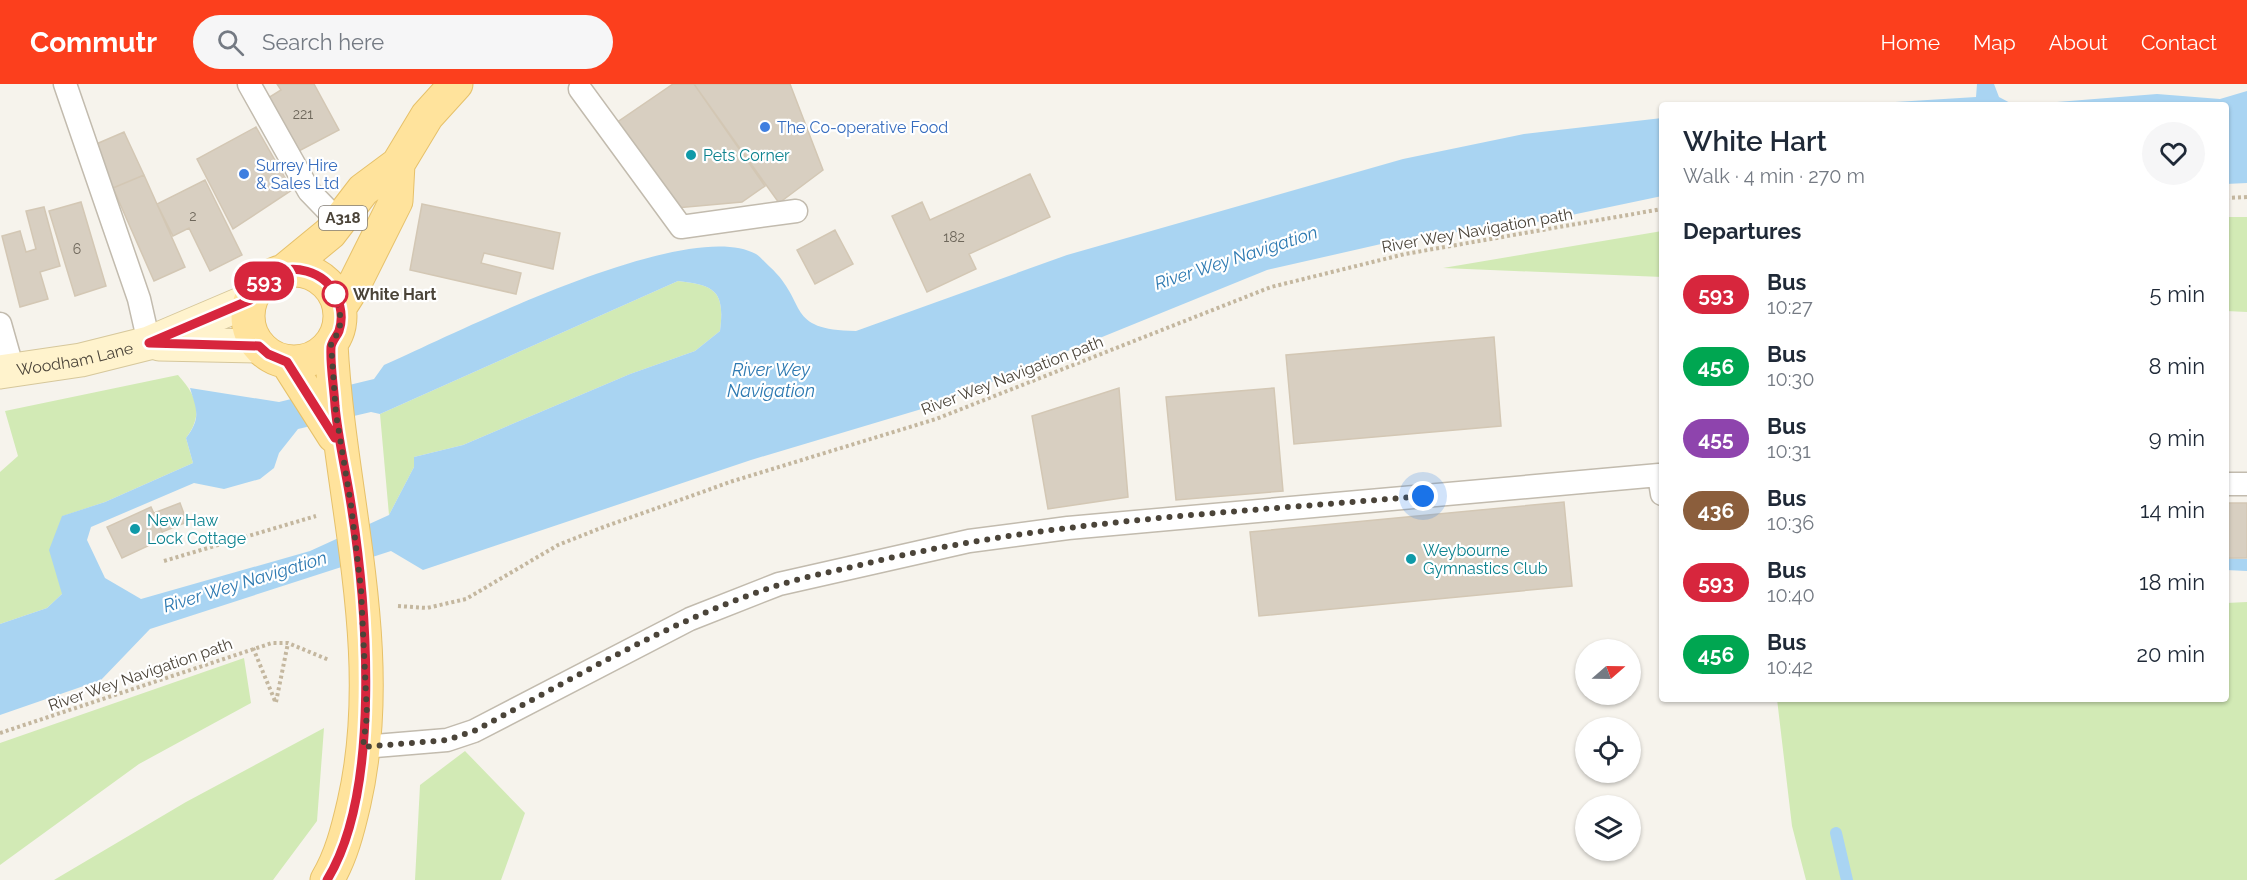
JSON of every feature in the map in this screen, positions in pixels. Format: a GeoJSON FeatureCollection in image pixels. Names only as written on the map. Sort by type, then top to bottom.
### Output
{"type":"FeatureCollection","features":[{"type":"Feature","properties":{"kind":"main road","name":"A318"},"geometry":{"type":"LineString","coordinates":[[285,270],[339,222],[363,190],[398,164],[427,116],[456,84]]}},
{"type":"Feature","properties":{"kind":"main road","name":"A318"},"geometry":{"type":"LineString","coordinates":[[340,307],[354,285],[396,201],[398,164]]}},
{"type":"Feature","properties":{"kind":"main road"},"geometry":{"type":"LineString","coordinates":[[330,879],[346,835],[367,715],[364,632],[351,505],[340,448],[332,358],[339,331],[340,307],[331,287],[314,273],[300,269],[285,270],[264,281],[250,300],[248,316],[251,332],[259,346],[294,373],[340,448]]}},
{"type":"Feature","properties":{"kind":"main road","name":"Woodham Lane"},"geometry":{"type":"LineString","coordinates":[[7,371],[81,360],[149,343],[250,300]]}},
{"type":"Feature","properties":{"kind":"main road","name":"Woodham Lane"},"geometry":{"type":"LineString","coordinates":[[149,343],[259,346]]}},
{"type":"Feature","properties":{"kind":"main road"},"geometry":{"type":"LineString","coordinates":[[294,373],[308,360],[321,354],[332,358]]}},
{"type":"Feature","properties":{"kind":"lane"},"geometry":{"type":"LineString","coordinates":[[65,84],[139,300],[149,343]]}},
{"type":"Feature","properties":{"kind":"lane"},"geometry":{"type":"LineString","coordinates":[[249,84],[309,191],[339,222]]}},
{"type":"Feature","properties":{"kind":"lane"},"geometry":{"type":"LineString","coordinates":[[580,89],[681,227],[796,211]]}},
{"type":"Feature","properties":{"kind":"lane"},"geometry":{"type":"LineString","coordinates":[[0,324],[7,371]]}},
{"type":"Feature","properties":{"kind":"lane"},"geometry":{"type":"LineString","coordinates":[[363,747],[447,740],[474,731],[690,619],[779,584],[969,541],[1068,528],[1659,475]]}},
{"type":"Feature","properties":{"kind":"lane"},"geometry":{"type":"LineString","coordinates":[[2229,484],[2247,484]]}},
{"type":"Feature","properties":{"kind":"path"},"geometry":{"type":"LineString","coordinates":[[2229,198],[2247,197]]}},
{"type":"Feature","properties":{"kind":"path","name":"River Wey Navigation path"},"geometry":{"type":"LineString","coordinates":[[388,605],[427,608],[466,599],[558,544],[733,481],[936,419],[1271,287],[1405,254],[1659,210]]}},
{"type":"Feature","properties":{"kind":"path"},"geometry":{"type":"LineString","coordinates":[[164,561],[326,514]]}},
{"type":"Feature","properties":{"kind":"path","name":"River Wey Navigation path"},"geometry":{"type":"LineString","coordinates":[[0,733],[253,648],[272,643],[288,643]]}},
{"type":"Feature","properties":{"kind":"path"},"geometry":{"type":"LineString","coordinates":[[253,648],[276,702],[288,643],[335,662]]}},
{"type":"Feature","properties":{"kind":"green space"},"geometry":{"type":"Polygon","coordinates":[[[2229,217],[2247,217],[2247,312],[2229,311],[2229,217]]]}},
{"type":"Feature","properties":{"kind":"green space"},"geometry":{"type":"Polygon","coordinates":[[[1659,232],[1659,277],[1443,268],[1659,232]]]}},
{"type":"Feature","properties":{"kind":"green space"},"geometry":{"type":"Polygon","coordinates":[[[678,281],[701,285],[715,293],[721,307],[720,331],[695,351],[630,374],[463,445],[414,457],[414,467],[389,515],[380,414],[678,281]]]}},
{"type":"Feature","properties":{"kind":"green space"},"geometry":{"type":"Polygon","coordinates":[[[178,375],[190,390],[196,405],[195,421],[186,438],[193,463],[105,502],[63,516],[62,594],[47,608],[0,624],[0,472],[18,456],[5,411],[178,375]]]}},
{"type":"Feature","properties":{"kind":"green space"},"geometry":{"type":"Polygon","coordinates":[[[2247,602],[2247,880],[1806,880],[1792,826],[1777,702],[2229,702],[2229,603],[2247,602]]]}},
{"type":"Feature","properties":{"kind":"green space"},"geometry":{"type":"Polygon","coordinates":[[[244,658],[251,703],[139,764],[0,865],[0,743],[244,658]]]}},
{"type":"Feature","properties":{"kind":"green space"},"geometry":{"type":"Polygon","coordinates":[[[324,728],[317,821],[273,880],[54,880],[186,802],[324,728]]]}},
{"type":"Feature","properties":{"kind":"green space"},"geometry":{"type":"Polygon","coordinates":[[[465,751],[525,813],[501,880],[415,880],[420,785],[465,751]]]}},
{"type":"Feature","properties":{"kind":"water"},"geometry":{"type":"Polygon","coordinates":[[[1977,84],[1994,84],[1999,97],[2008,102],[1895,102],[1976,97],[1977,84]]]}},
{"type":"Feature","properties":{"kind":"water"},"geometry":{"type":"Polygon","coordinates":[[[2247,91],[2247,183],[2229,184],[2229,102],[2057,102],[2157,94],[2220,99],[2247,91]]]}},
{"type":"Feature","properties":{"kind":"water","name":"River Wey Navigation"},"geometry":{"type":"Polygon","coordinates":[[[1659,118],[1659,197],[1543,221],[1403,239],[1267,270],[935,405],[751,460],[423,570],[391,551],[150,629],[101,680],[0,715],[0,624],[47,608],[62,594],[49,550],[62,516],[105,502],[193,463],[186,438],[196,419],[190,388],[279,402],[374,379],[384,365],[571,283],[627,264],[678,251],[723,247],[756,254],[760,257],[782,280],[807,320],[818,326],[856,331],[1067,255],[1403,159],[1524,134],[1659,118]],[[678,281],[380,414],[371,412],[298,429],[279,453],[274,468],[260,479],[224,489],[194,483],[91,527],[87,540],[105,578],[141,599],[310,551],[389,515],[414,467],[414,457],[463,445],[630,374],[695,351],[720,331],[719,299],[709,288],[678,281]]]}},
{"type":"Feature","properties":{"kind":"building"},"geometry":{"type":"Polygon","coordinates":[[[277,84],[314,84],[339,130],[297,152],[268,98],[281,90],[277,84]]]}},
{"type":"Feature","properties":{"kind":"building","name":"Pets Corner"},"geometry":{"type":"Polygon","coordinates":[[[673,84],[694,84],[765,186],[742,202],[676,208],[616,123],[673,84]]]}},
{"type":"Feature","properties":{"kind":"building","name":"The Co-operative Food"},"geometry":{"type":"Polygon","coordinates":[[[694,84],[790,84],[823,170],[779,203],[694,84]]]}},
{"type":"Feature","properties":{"kind":"building","name":"Surrey Hire & Sales Ltd"},"geometry":{"type":"Polygon","coordinates":[[[256,127],[292,190],[233,229],[197,159],[256,127]]]}},
{"type":"Feature","properties":{"kind":"building"},"geometry":{"type":"Polygon","coordinates":[[[124,132],[144,175],[113,188],[94,145],[124,132]]]}},
{"type":"Feature","properties":{"kind":"building"},"geometry":{"type":"Polygon","coordinates":[[[1030,174],[1050,217],[969,254],[976,269],[927,292],[892,216],[922,202],[930,220],[1030,174]]]}},
{"type":"Feature","properties":{"kind":"building"},"geometry":{"type":"Polygon","coordinates":[[[144,175],[185,267],[154,281],[113,188],[144,175]]]}},
{"type":"Feature","properties":{"kind":"building"},"geometry":{"type":"Polygon","coordinates":[[[205,180],[242,255],[210,271],[189,228],[173,236],[157,204],[205,180]]]}},
{"type":"Feature","properties":{"kind":"building"},"geometry":{"type":"Polygon","coordinates":[[[81,202],[106,286],[75,296],[49,211],[81,202]]]}},
{"type":"Feature","properties":{"kind":"building","name":"White Hart"},"geometry":{"type":"Polygon","coordinates":[[[422,204],[560,233],[553,269],[484,253],[481,263],[521,273],[516,294],[410,270],[422,204]]]}},
{"type":"Feature","properties":{"kind":"building"},"geometry":{"type":"Polygon","coordinates":[[[44,207],[60,266],[40,272],[48,299],[20,307],[2,236],[20,231],[26,252],[36,249],[26,211],[44,207]]]}},
{"type":"Feature","properties":{"kind":"building"},"geometry":{"type":"Polygon","coordinates":[[[835,230],[853,264],[815,284],[797,250],[835,230]]]}},
{"type":"Feature","properties":{"kind":"building"},"geometry":{"type":"Polygon","coordinates":[[[1494,337],[1501,426],[1294,444],[1286,355],[1494,337]]]}},
{"type":"Feature","properties":{"kind":"building"},"geometry":{"type":"Polygon","coordinates":[[[1119,388],[1128,497],[1048,509],[1032,416],[1119,388]]]}},
{"type":"Feature","properties":{"kind":"building"},"geometry":{"type":"Polygon","coordinates":[[[1274,388],[1283,491],[1176,500],[1166,397],[1274,388]]]}},
{"type":"Feature","properties":{"kind":"building","name":"Weybourne Gymnastics Club"},"geometry":{"type":"Polygon","coordinates":[[[1564,502],[1572,586],[1259,616],[1250,532],[1564,502]]]}},
{"type":"Feature","properties":{"kind":"building"},"geometry":{"type":"Polygon","coordinates":[[[180,503],[187,522],[162,532],[154,513],[180,503]]]}},
{"type":"Feature","properties":{"kind":"building"},"geometry":{"type":"Polygon","coordinates":[[[2229,503],[2247,503],[2247,558],[2229,558],[2229,503]]]}},
{"type":"Feature","properties":{"kind":"building","name":"New Haw Lock Cottage"},"geometry":{"type":"Polygon","coordinates":[[[151,507],[165,538],[122,558],[107,527],[151,507]]]}},
{"type":"Feature","properties":{"kind":"waterway"},"geometry":{"type":"LineString","coordinates":[[2229,564],[2247,565]]}},
{"type":"Feature","properties":{"kind":"waterway"},"geometry":{"type":"LineString","coordinates":[[1836,833],[1847,880]]}},
{"type":"Feature","properties":{"kind":"bus line","name":"593"},"geometry":{"type":"LineString","coordinates":[[327,880],[346,835],[358,784],[367,715],[361,589],[351,505],[340,448],[331,344],[339,331],[340,307],[335,293],[314,273],[300,269],[285,270],[271,275],[258,286],[250,300],[149,343],[259,346],[268,354],[287,362],[335,438]]}},
{"type":"Feature","properties":{"kind":"place","name":"The Co-operative Food"},"geometry":{"type":"Point","coordinates":[765,127]}},
{"type":"Feature","properties":{"kind":"place","name":"Pets Corner"},"geometry":{"type":"Point","coordinates":[691,155]}},
{"type":"Feature","properties":{"kind":"place","name":"Surrey Hire & Sales Ltd"},"geometry":{"type":"Point","coordinates":[244,174]}},
{"type":"Feature","properties":{"kind":"place","name":"White Hart"},"geometry":{"type":"Point","coordinates":[335,294]}},
{"type":"Feature","properties":{"kind":"place","name":"New Haw Lock Cottage"},"geometry":{"type":"Point","coordinates":[135,529]}},
{"type":"Feature","properties":{"kind":"place","name":"Weybourne Gymnastics Club"},"geometry":{"type":"Point","coordinates":[1411,559]}},
{"type":"Feature","properties":{"kind":"route"},"geometry":{"type":"LineString","coordinates":[[335,294],[340,307],[341,319],[339,331],[331,344],[336,414],[351,505],[364,632],[367,715],[363,747],[447,740],[474,731],[690,619],[779,584],[969,541],[1068,528],[1423,496]]}}]}
